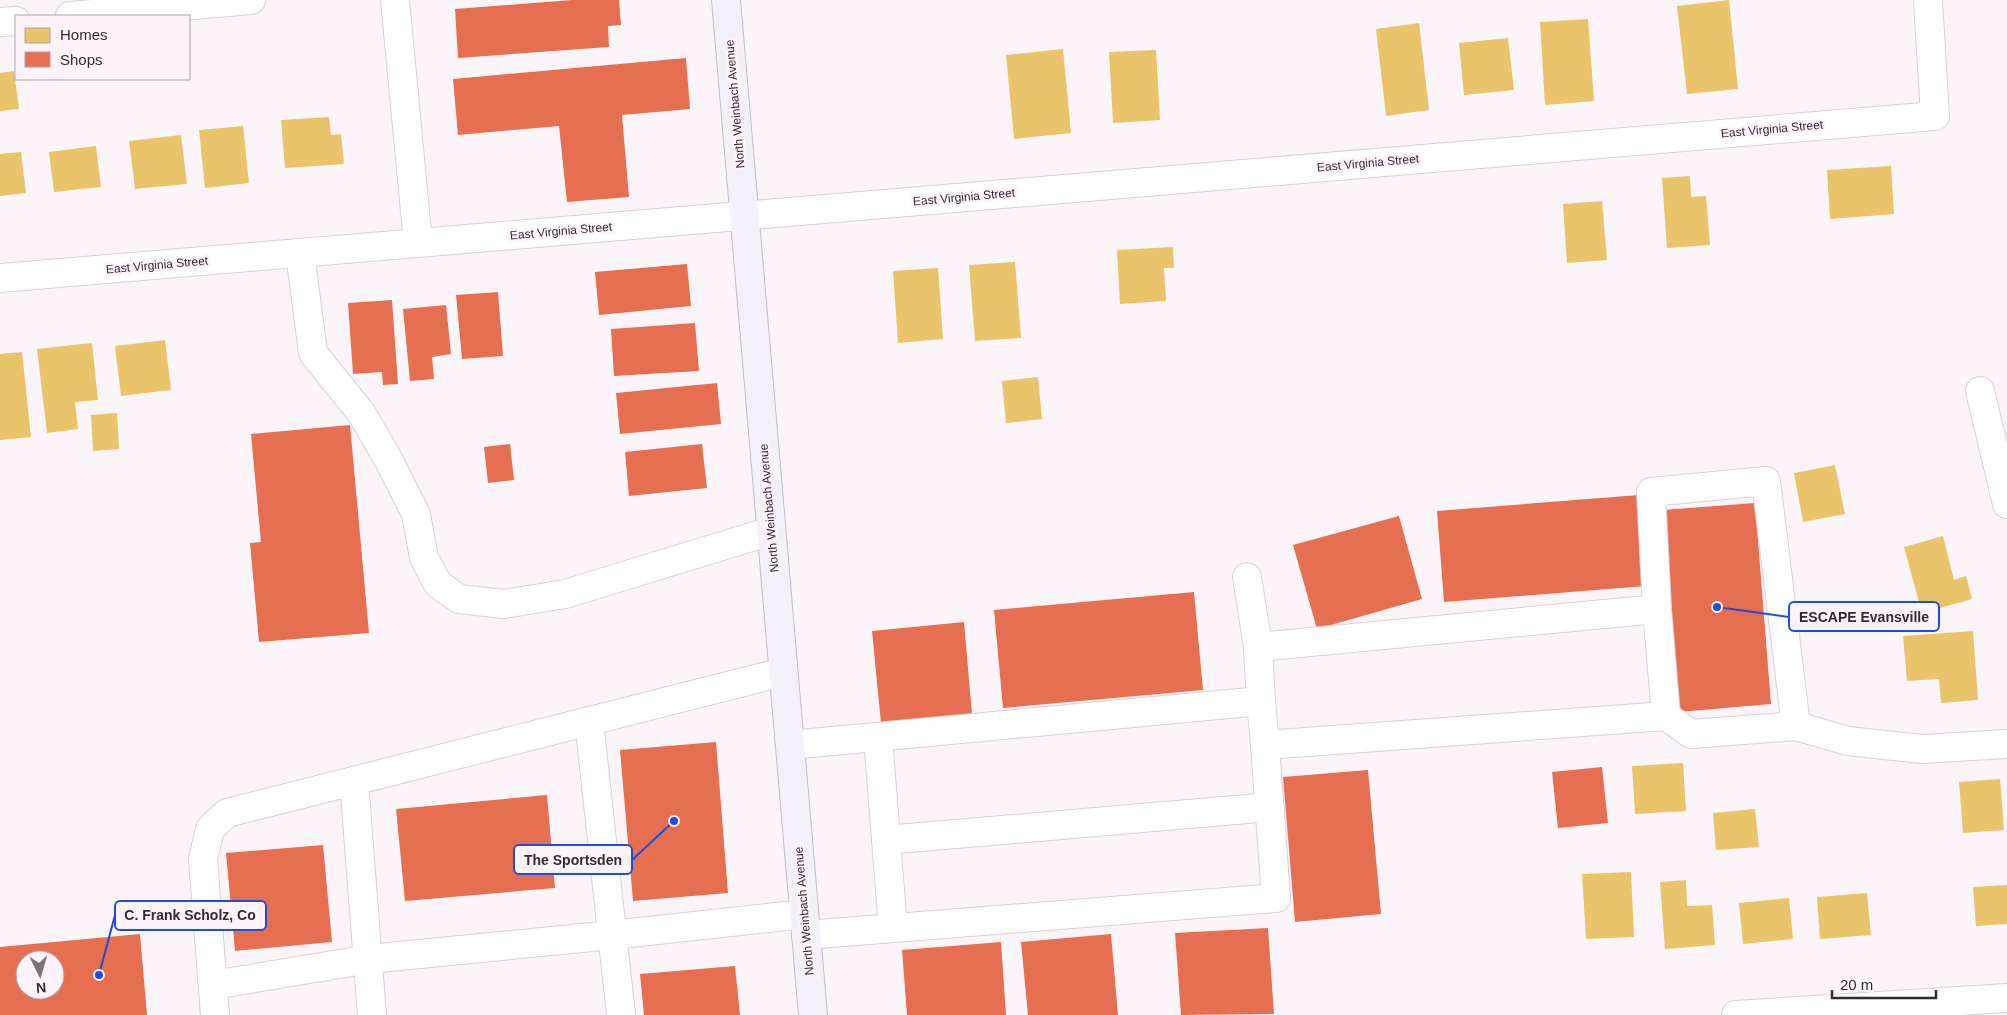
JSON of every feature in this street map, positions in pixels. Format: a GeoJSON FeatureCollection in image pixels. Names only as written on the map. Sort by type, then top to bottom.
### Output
{"type":"FeatureCollection","features":[{"type":"Feature","properties":{"kind":"main road","name":"North Weinbach Avenue"},"geometry":{"type":"LineString","coordinates":[[726,0],[813,1015]]}},
{"type":"Feature","properties":{"kind":"street"},"geometry":{"type":"LineString","coordinates":[[81,15],[251,0]]}},
{"type":"Feature","properties":{"kind":"street"},"geometry":{"type":"LineString","coordinates":[[395,0],[418,243]]}},
{"type":"Feature","properties":{"kind":"street","name":"East Virginia Street"},"geometry":{"type":"LineString","coordinates":[[0,278],[1935,116],[1928,0]]}},
{"type":"Feature","properties":{"kind":"street"},"geometry":{"type":"LineString","coordinates":[[0,22],[15,21]]}},
{"type":"Feature","properties":{"kind":"street"},"geometry":{"type":"LineString","coordinates":[[300,253],[313,352],[362,414],[416,514],[424,558],[438,584],[459,599],[504,604],[565,594],[771,531]]}},
{"type":"Feature","properties":{"kind":"street"},"geometry":{"type":"LineString","coordinates":[[1980,391],[2007,504]]}},
{"type":"Feature","properties":{"kind":"street"},"geometry":{"type":"LineString","coordinates":[[1666,716],[1657,608],[1651,492],[1766,481],[1796,726]]}},
{"type":"Feature","properties":{"kind":"street"},"geometry":{"type":"LineString","coordinates":[[212,985],[369,958],[612,935],[805,924],[893,928],[1276,898],[1258,647],[1246,577]]}},
{"type":"Feature","properties":{"kind":"street"},"geometry":{"type":"LineString","coordinates":[[1258,647],[1657,608]]}},
{"type":"Feature","properties":{"kind":"street"},"geometry":{"type":"LineString","coordinates":[[215,1015],[203,859],[210,829],[227,813],[783,672]]}},
{"type":"Feature","properties":{"kind":"street"},"geometry":{"type":"LineString","coordinates":[[790,745],[1261,701]]}},
{"type":"Feature","properties":{"kind":"street"},"geometry":{"type":"LineString","coordinates":[[1265,744],[1666,716],[1690,734],[1796,726],[1848,741],[1922,748],[2007,744]]}},
{"type":"Feature","properties":{"kind":"street"},"geometry":{"type":"LineString","coordinates":[[589,721],[622,1015]]}},
{"type":"Feature","properties":{"kind":"street"},"geometry":{"type":"LineString","coordinates":[[878,738],[893,928]]}},
{"type":"Feature","properties":{"kind":"street"},"geometry":{"type":"LineString","coordinates":[[354,780],[372,1015]]}},
{"type":"Feature","properties":{"kind":"street"},"geometry":{"type":"LineString","coordinates":[[886,840],[1270,807]]}},
{"type":"Feature","properties":{"kind":"street"},"geometry":{"type":"LineString","coordinates":[[1736,1015],[2007,998]]}},
{"type":"Feature","properties":{"kind":"building: Homes"},"geometry":{"type":"Polygon","coordinates":[[[1729,0],[1738,89],[1687,94],[1677,6],[1729,0]]]}},
{"type":"Feature","properties":{"kind":"building: Homes"},"geometry":{"type":"Polygon","coordinates":[[[1588,19],[1594,101],[1545,105],[1540,22],[1588,19]]]}},
{"type":"Feature","properties":{"kind":"building: Homes"},"geometry":{"type":"Polygon","coordinates":[[[1419,23],[1429,110],[1386,116],[1376,29],[1419,23]]]}},
{"type":"Feature","properties":{"kind":"building: Homes"},"geometry":{"type":"Polygon","coordinates":[[[1508,38],[1514,90],[1464,95],[1459,43],[1508,38]]]}},
{"type":"Feature","properties":{"kind":"building: Homes"},"geometry":{"type":"Polygon","coordinates":[[[1063,49],[1071,133],[1014,139],[1006,55],[1063,49]]]}},
{"type":"Feature","properties":{"kind":"building: Homes"},"geometry":{"type":"Polygon","coordinates":[[[1156,50],[1160,120],[1113,123],[1109,52],[1156,50]]]}},
{"type":"Feature","properties":{"kind":"building: Homes"},"geometry":{"type":"Polygon","coordinates":[[[14,71],[19,109],[0,111],[0,73],[14,71]]]}},
{"type":"Feature","properties":{"kind":"building: Homes"},"geometry":{"type":"Polygon","coordinates":[[[329,117],[331,135],[341,134],[344,164],[285,168],[281,120],[329,117]]]}},
{"type":"Feature","properties":{"kind":"building: Homes"},"geometry":{"type":"Polygon","coordinates":[[[243,126],[249,183],[205,188],[199,130],[243,126]]]}},
{"type":"Feature","properties":{"kind":"building: Homes"},"geometry":{"type":"Polygon","coordinates":[[[181,135],[187,184],[135,189],[129,141],[181,135]]]}},
{"type":"Feature","properties":{"kind":"building: Homes"},"geometry":{"type":"Polygon","coordinates":[[[96,146],[101,187],[54,192],[49,152],[96,146]]]}},
{"type":"Feature","properties":{"kind":"building: Homes"},"geometry":{"type":"Polygon","coordinates":[[[21,152],[26,193],[0,196],[0,154],[21,152]]]}},
{"type":"Feature","properties":{"kind":"building: Homes"},"geometry":{"type":"Polygon","coordinates":[[[1891,166],[1894,214],[1830,219],[1827,170],[1891,166]]]}},
{"type":"Feature","properties":{"kind":"building: Homes"},"geometry":{"type":"Polygon","coordinates":[[[1690,176],[1691,197],[1706,196],[1710,245],[1667,248],[1662,178],[1690,176]]]}},
{"type":"Feature","properties":{"kind":"building: Homes"},"geometry":{"type":"Polygon","coordinates":[[[1602,201],[1607,260],[1567,263],[1563,204],[1602,201]]]}},
{"type":"Feature","properties":{"kind":"building: Homes"},"geometry":{"type":"Polygon","coordinates":[[[1173,247],[1174,268],[1164,268],[1166,301],[1120,304],[1117,250],[1173,247]]]}},
{"type":"Feature","properties":{"kind":"building: Homes"},"geometry":{"type":"Polygon","coordinates":[[[1015,262],[1021,338],[975,341],[969,265],[1015,262]]]}},
{"type":"Feature","properties":{"kind":"building: Homes"},"geometry":{"type":"Polygon","coordinates":[[[938,268],[943,339],[898,343],[893,271],[938,268]]]}},
{"type":"Feature","properties":{"kind":"building: Homes"},"geometry":{"type":"Polygon","coordinates":[[[165,340],[171,390],[121,396],[115,346],[165,340]]]}},
{"type":"Feature","properties":{"kind":"building: Homes"},"geometry":{"type":"Polygon","coordinates":[[[92,343],[98,400],[75,402],[78,429],[47,433],[37,349],[92,343]]]}},
{"type":"Feature","properties":{"kind":"building: Homes"},"geometry":{"type":"Polygon","coordinates":[[[22,352],[31,437],[0,440],[0,354],[22,352]]]}},
{"type":"Feature","properties":{"kind":"building: Homes"},"geometry":{"type":"Polygon","coordinates":[[[1038,377],[1042,419],[1006,423],[1002,381],[1038,377]]]}},
{"type":"Feature","properties":{"kind":"building: Homes"},"geometry":{"type":"Polygon","coordinates":[[[117,413],[119,449],[93,451],[91,415],[117,413]]]}},
{"type":"Feature","properties":{"kind":"building: Homes"},"geometry":{"type":"Polygon","coordinates":[[[1835,465],[1845,514],[1803,522],[1794,473],[1835,465]]]}},
{"type":"Feature","properties":{"kind":"building: Homes"},"geometry":{"type":"Polygon","coordinates":[[[1943,536],[1954,580],[1966,576],[1972,599],[1922,613],[1904,547],[1943,536]]]}},
{"type":"Feature","properties":{"kind":"building: Homes"},"geometry":{"type":"Polygon","coordinates":[[[1973,631],[1978,700],[1941,703],[1939,679],[1907,681],[1903,636],[1973,631]]]}},
{"type":"Feature","properties":{"kind":"building: Homes"},"geometry":{"type":"Polygon","coordinates":[[[1683,763],[1686,811],[1635,814],[1632,766],[1683,763]]]}},
{"type":"Feature","properties":{"kind":"building: Homes"},"geometry":{"type":"Polygon","coordinates":[[[2000,779],[2004,830],[1963,833],[1959,782],[2000,779]]]}},
{"type":"Feature","properties":{"kind":"building: Homes"},"geometry":{"type":"Polygon","coordinates":[[[1755,809],[1759,847],[1716,850],[1713,813],[1755,809]]]}},
{"type":"Feature","properties":{"kind":"building: Homes"},"geometry":{"type":"Polygon","coordinates":[[[1631,872],[1634,937],[1586,939],[1582,874],[1631,872]]]}},
{"type":"Feature","properties":{"kind":"building: Homes"},"geometry":{"type":"Polygon","coordinates":[[[1686,880],[1687,906],[1712,905],[1715,945],[1665,949],[1660,882],[1686,880]]]}},
{"type":"Feature","properties":{"kind":"building: Homes"},"geometry":{"type":"Polygon","coordinates":[[[2007,885],[2007,924],[1976,926],[1973,887],[2007,885]]]}},
{"type":"Feature","properties":{"kind":"building: Homes"},"geometry":{"type":"Polygon","coordinates":[[[1867,893],[1871,935],[1820,939],[1817,897],[1867,893]]]}},
{"type":"Feature","properties":{"kind":"building: Homes"},"geometry":{"type":"Polygon","coordinates":[[[1789,898],[1793,939],[1743,944],[1739,903],[1789,898]]]}},
{"type":"Feature","properties":{"kind":"building: Shops"},"geometry":{"type":"Polygon","coordinates":[[[572,0],[619,0],[621,25],[608,26],[609,47],[458,58],[455,9],[572,0]]]}},
{"type":"Feature","properties":{"kind":"building: Shops"},"geometry":{"type":"Polygon","coordinates":[[[686,58],[690,109],[622,115],[629,197],[567,202],[559,126],[458,135],[453,79],[686,58]]]}},
{"type":"Feature","properties":{"kind":"building: Shops"},"geometry":{"type":"Polygon","coordinates":[[[687,264],[691,306],[599,315],[595,272],[687,264]]]}},
{"type":"Feature","properties":{"kind":"building: Shops"},"geometry":{"type":"Polygon","coordinates":[[[498,292],[503,356],[462,359],[456,295],[498,292]]]}},
{"type":"Feature","properties":{"kind":"building: Shops"},"geometry":{"type":"Polygon","coordinates":[[[392,300],[398,384],[383,385],[382,372],[353,374],[348,303],[392,300]]]}},
{"type":"Feature","properties":{"kind":"building: Shops"},"geometry":{"type":"Polygon","coordinates":[[[446,305],[451,354],[432,357],[434,379],[410,381],[403,309],[446,305]]]}},
{"type":"Feature","properties":{"kind":"building: Shops"},"geometry":{"type":"Polygon","coordinates":[[[695,323],[699,371],[614,376],[611,329],[695,323]]]}},
{"type":"Feature","properties":{"kind":"building: Shops"},"geometry":{"type":"Polygon","coordinates":[[[717,383],[721,424],[620,434],[616,393],[717,383]]]}},
{"type":"Feature","properties":{"kind":"building: Shops"},"geometry":{"type":"Polygon","coordinates":[[[350,425],[369,633],[259,642],[250,543],[261,542],[251,434],[350,425]]]}},
{"type":"Feature","properties":{"kind":"building: Shops"},"geometry":{"type":"Polygon","coordinates":[[[510,444],[514,480],[488,483],[484,447],[510,444]]]}},
{"type":"Feature","properties":{"kind":"building: Shops"},"geometry":{"type":"Polygon","coordinates":[[[702,444],[707,488],[629,496],[625,452],[702,444]]]}},
{"type":"Feature","properties":{"kind":"building: Shops"},"geometry":{"type":"Polygon","coordinates":[[[1639,495],[1646,586],[1444,602],[1437,511],[1639,495]]]}},
{"type":"Feature","properties":{"kind":"building: Shops"},"geometry":{"type":"Polygon","coordinates":[[[1755,503],[1771,704],[1679,712],[1663,510],[1755,503]]]}},
{"type":"Feature","properties":{"kind":"building: Shops"},"geometry":{"type":"Polygon","coordinates":[[[1399,516],[1422,599],[1317,629],[1293,545],[1399,516]]]}},
{"type":"Feature","properties":{"kind":"building: Shops"},"geometry":{"type":"Polygon","coordinates":[[[1194,592],[1203,690],[1003,708],[994,610],[1194,592]]]}},
{"type":"Feature","properties":{"kind":"building: Shops"},"geometry":{"type":"Polygon","coordinates":[[[964,622],[972,714],[881,723],[872,631],[964,622]]]}},
{"type":"Feature","properties":{"kind":"building: Shops"},"geometry":{"type":"Polygon","coordinates":[[[716,742],[728,893],[633,901],[620,750],[716,742]]]}},
{"type":"Feature","properties":{"kind":"building: Shops"},"geometry":{"type":"Polygon","coordinates":[[[1602,767],[1608,823],[1558,828],[1552,772],[1602,767]]]}},
{"type":"Feature","properties":{"kind":"building: Shops"},"geometry":{"type":"Polygon","coordinates":[[[1368,770],[1381,914],[1295,922],[1283,777],[1368,770]]]}},
{"type":"Feature","properties":{"kind":"building: Shops"},"geometry":{"type":"Polygon","coordinates":[[[547,795],[555,888],[405,901],[396,809],[547,795]]]}},
{"type":"Feature","properties":{"kind":"building: Shops"},"geometry":{"type":"Polygon","coordinates":[[[323,845],[332,942],[235,951],[226,853],[323,845]]]}},
{"type":"Feature","properties":{"kind":"building: Shops"},"geometry":{"type":"Polygon","coordinates":[[[1268,928],[1274,1014],[1181,1015],[1175,933],[1268,928]]]}},
{"type":"Feature","properties":{"kind":"building: Shops"},"geometry":{"type":"Polygon","coordinates":[[[140,934],[147,1015],[0,1015],[0,947],[140,934]]]}},
{"type":"Feature","properties":{"kind":"building: Shops"},"geometry":{"type":"Polygon","coordinates":[[[1111,934],[1118,1015],[1028,1015],[1021,942],[1111,934]]]}},
{"type":"Feature","properties":{"kind":"building: Shops"},"geometry":{"type":"Polygon","coordinates":[[[1001,942],[1006,1015],[907,1015],[902,950],[1001,942]]]}},
{"type":"Feature","properties":{"kind":"building: Shops"},"geometry":{"type":"Polygon","coordinates":[[[735,966],[740,1015],[644,1015],[640,974],[735,966]]]}},
{"type":"Feature","properties":{"kind":"place","name":"ESCAPE Evansville"},"geometry":{"type":"Point","coordinates":[1717,607]}},
{"type":"Feature","properties":{"kind":"place","name":"The Sportsden"},"geometry":{"type":"Point","coordinates":[674,821]}},
{"type":"Feature","properties":{"kind":"place","name":"C. Frank Scholz, Co"},"geometry":{"type":"Point","coordinates":[99,975]}}]}
